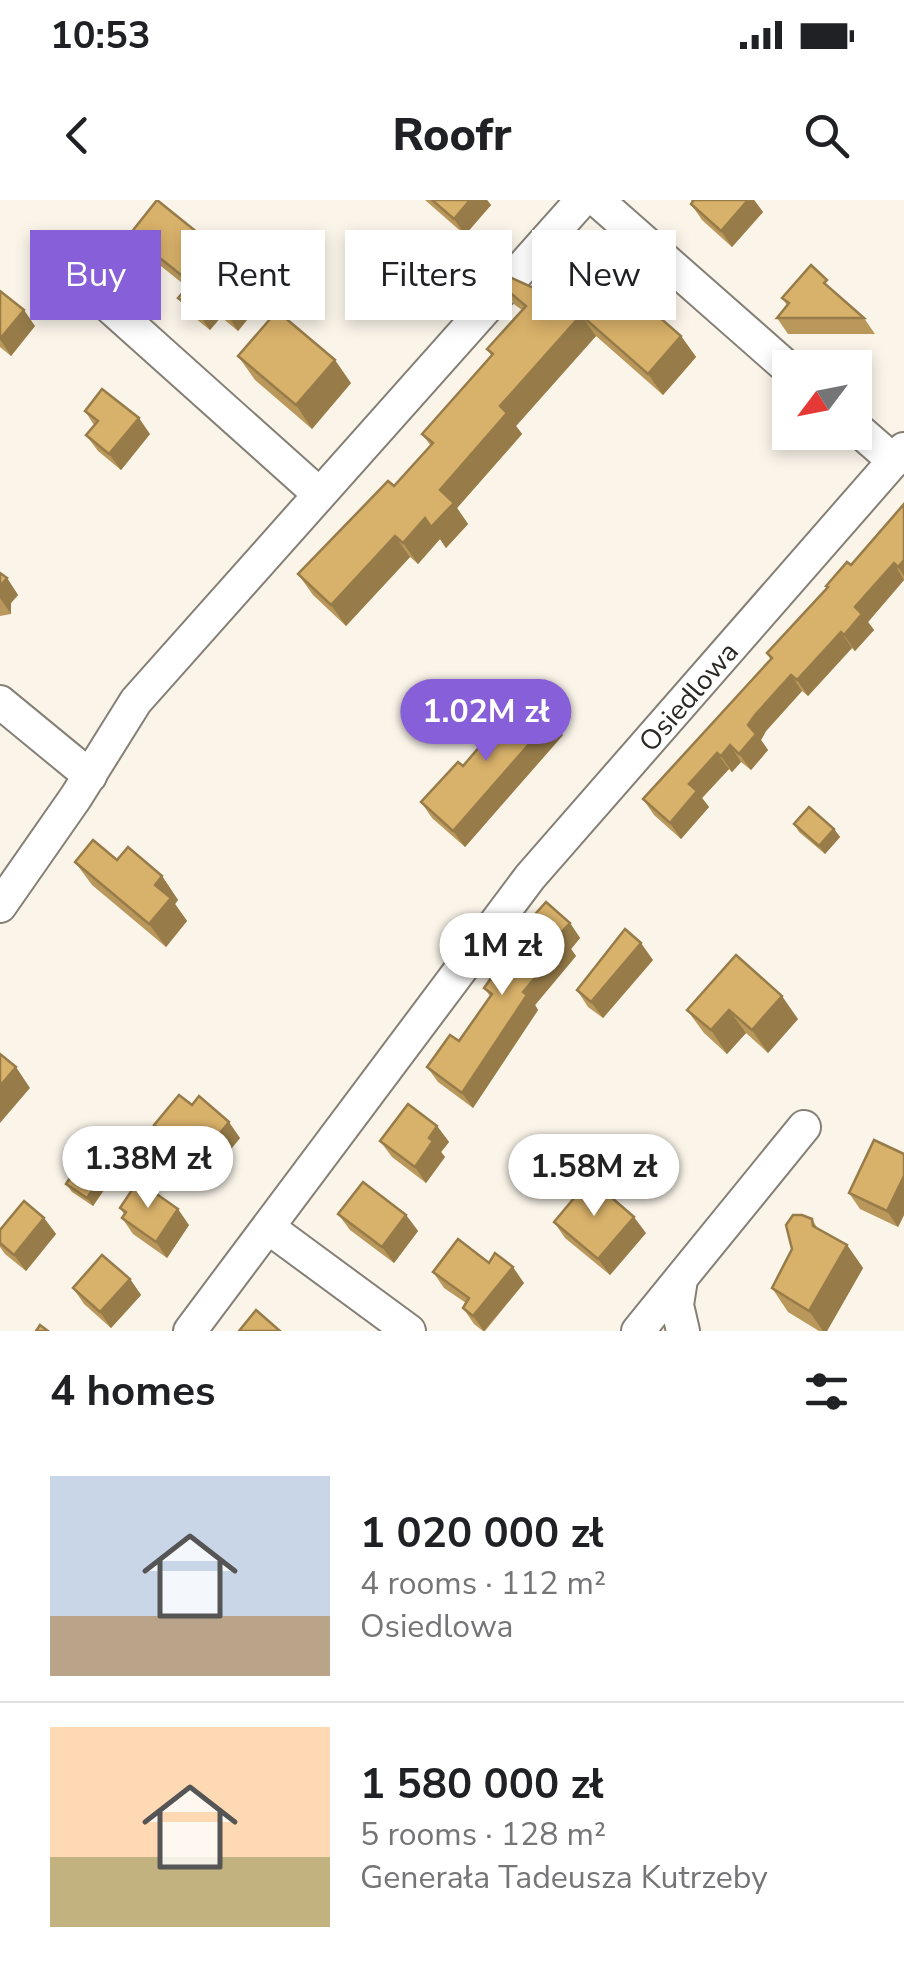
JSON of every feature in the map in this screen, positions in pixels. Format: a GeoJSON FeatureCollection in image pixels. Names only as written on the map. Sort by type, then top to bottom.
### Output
{"type":"FeatureCollection","features":[{"type":"Feature","properties":{"kind":"street"},"geometry":{"type":"LineString","coordinates":[[0,906],[90,776],[136,701],[582,200]]}},
{"type":"Feature","properties":{"kind":"street"},"geometry":{"type":"LineString","coordinates":[[597,200],[772,354]]}},
{"type":"Feature","properties":{"kind":"street"},"geometry":{"type":"LineString","coordinates":[[124,320],[319,494]]}},
{"type":"Feature","properties":{"kind":"street"},"geometry":{"type":"LineString","coordinates":[[872,438],[899,455]]}},
{"type":"Feature","properties":{"kind":"street","name":"Osiedlowa"},"geometry":{"type":"LineString","coordinates":[[190,1331],[530,877],[899,455]]}},
{"type":"Feature","properties":{"kind":"street"},"geometry":{"type":"LineString","coordinates":[[0,702],[90,776]]}},
{"type":"Feature","properties":{"kind":"street"},"geometry":{"type":"LineString","coordinates":[[638,1331],[804,1127]]}},
{"type":"Feature","properties":{"kind":"street"},"geometry":{"type":"LineString","coordinates":[[269,1228],[409,1331]]}},
{"type":"Feature","properties":{"kind":"street"},"geometry":{"type":"LineString","coordinates":[[681,1279],[677,1306],[682,1331]]}},
{"type":"Feature","properties":{"kind":"building"},"geometry":{"type":"Polygon","coordinates":[[[157,200],[194,230],[181,230],[181,275],[161,259],[161,230],[133,230],[157,200]]]}},
{"type":"Feature","properties":{"kind":"building"},"geometry":{"type":"Polygon","coordinates":[[[432,200],[470,200],[454,219],[432,200]]]}},
{"type":"Feature","properties":{"kind":"building"},"geometry":{"type":"Polygon","coordinates":[[[694,200],[748,200],[721,231],[691,204],[694,200]]]}},
{"type":"Feature","properties":{"kind":"building"},"geometry":{"type":"Polygon","coordinates":[[[811,265],[827,280],[824,283],[864,318],[777,318],[789,303],[782,298],[811,265]]]}},
{"type":"Feature","properties":{"kind":"building"},"geometry":{"type":"Polygon","coordinates":[[[512,278],[532,287],[532,320],[577,320],[500,406],[507,413],[440,490],[454,503],[431,527],[425,518],[403,543],[395,536],[331,605],[298,574],[388,481],[394,486],[433,443],[422,434],[493,354],[487,349],[526,306],[512,294],[512,278]]]}},
{"type":"Feature","properties":{"kind":"building"},"geometry":{"type":"Polygon","coordinates":[[[0,291],[24,310],[0,339],[0,291]]]}},
{"type":"Feature","properties":{"kind":"building"},"geometry":{"type":"Polygon","coordinates":[[[269,320],[288,320],[335,360],[296,405],[238,356],[269,320]]]}},
{"type":"Feature","properties":{"kind":"building"},"geometry":{"type":"Polygon","coordinates":[[[587,320],[663,320],[681,336],[648,374],[587,320]]]}},
{"type":"Feature","properties":{"kind":"building"},"geometry":{"type":"Polygon","coordinates":[[[102,389],[139,418],[109,454],[86,435],[98,421],[85,411],[102,389]]]}},
{"type":"Feature","properties":{"kind":"building"},"geometry":{"type":"Polygon","coordinates":[[[904,504],[904,560],[898,567],[894,563],[855,607],[862,614],[844,635],[841,632],[797,680],[791,675],[755,715],[748,725],[756,734],[739,754],[730,745],[721,756],[717,753],[689,784],[697,791],[670,823],[643,799],[772,658],[767,653],[847,562],[851,565],[904,504]]]}},
{"type":"Feature","properties":{"kind":"building"},"geometry":{"type":"Polygon","coordinates":[[[524,695],[551,719],[453,831],[421,802],[458,762],[463,766],[524,695]]]}},
{"type":"Feature","properties":{"kind":"building"},"geometry":{"type":"Polygon","coordinates":[[[809,807],[834,829],[819,846],[794,824],[809,807]]]}},
{"type":"Feature","properties":{"kind":"building"},"geometry":{"type":"Polygon","coordinates":[[[93,840],[117,860],[128,847],[162,876],[155,885],[171,898],[149,924],[75,862],[93,840]]]}},
{"type":"Feature","properties":{"kind":"building"},"geometry":{"type":"Polygon","coordinates":[[[546,902],[570,923],[559,935],[566,941],[523,992],[527,995],[462,1093],[427,1067],[450,1035],[459,1041],[492,994],[484,988],[516,943],[512,940],[546,902]]]}},
{"type":"Feature","properties":{"kind":"building"},"geometry":{"type":"Polygon","coordinates":[[[625,929],[641,943],[591,1002],[577,990],[625,929]]]}},
{"type":"Feature","properties":{"kind":"building"},"geometry":{"type":"Polygon","coordinates":[[[736,955],[782,996],[752,1030],[729,1010],[711,1030],[687,1010],[736,955]]]}},
{"type":"Feature","properties":{"kind":"building"},"geometry":{"type":"Polygon","coordinates":[[[0,1054],[16,1067],[0,1086],[0,1054]]]}},
{"type":"Feature","properties":{"kind":"building"},"geometry":{"type":"Polygon","coordinates":[[[179,1095],[192,1105],[199,1096],[229,1122],[197,1161],[154,1125],[179,1095]]]}},
{"type":"Feature","properties":{"kind":"building"},"geometry":{"type":"Polygon","coordinates":[[[408,1104],[437,1126],[429,1138],[433,1141],[415,1167],[380,1141],[408,1104]]]}},
{"type":"Feature","properties":{"kind":"building"},"geometry":{"type":"Polygon","coordinates":[[[874,1140],[904,1154],[904,1176],[887,1211],[849,1193],[874,1140]]]}},
{"type":"Feature","properties":{"kind":"building"},"geometry":{"type":"Polygon","coordinates":[[[81,1162],[102,1176],[87,1198],[66,1184],[81,1162]]]}},
{"type":"Feature","properties":{"kind":"building"},"geometry":{"type":"Polygon","coordinates":[[[590,1179],[634,1217],[598,1259],[554,1222],[590,1179]]]}},
{"type":"Feature","properties":{"kind":"building"},"geometry":{"type":"Polygon","coordinates":[[[138,1181],[178,1209],[156,1242],[122,1218],[126,1212],[120,1208],[138,1181]]]}},
{"type":"Feature","properties":{"kind":"building"},"geometry":{"type":"Polygon","coordinates":[[[363,1182],[406,1215],[382,1247],[338,1214],[363,1182]]]}},
{"type":"Feature","properties":{"kind":"building"},"geometry":{"type":"Polygon","coordinates":[[[24,1201],[44,1218],[14,1255],[0,1243],[0,1230],[24,1201]]]}},
{"type":"Feature","properties":{"kind":"building"},"geometry":{"type":"Polygon","coordinates":[[[793,1215],[812,1219],[813,1226],[847,1245],[809,1311],[772,1288],[792,1249],[786,1225],[793,1215]]]}},
{"type":"Feature","properties":{"kind":"building"},"geometry":{"type":"Polygon","coordinates":[[[458,1239],[489,1263],[495,1253],[513,1267],[473,1316],[463,1308],[469,1298],[433,1272],[458,1239]]]}},
{"type":"Feature","properties":{"kind":"building"},"geometry":{"type":"Polygon","coordinates":[[[102,1255],[130,1279],[100,1312],[73,1288],[102,1255]]]}},
{"type":"Feature","properties":{"kind":"building"},"geometry":{"type":"Polygon","coordinates":[[[256,1310],[280,1331],[239,1331],[256,1310]]]}}]}
